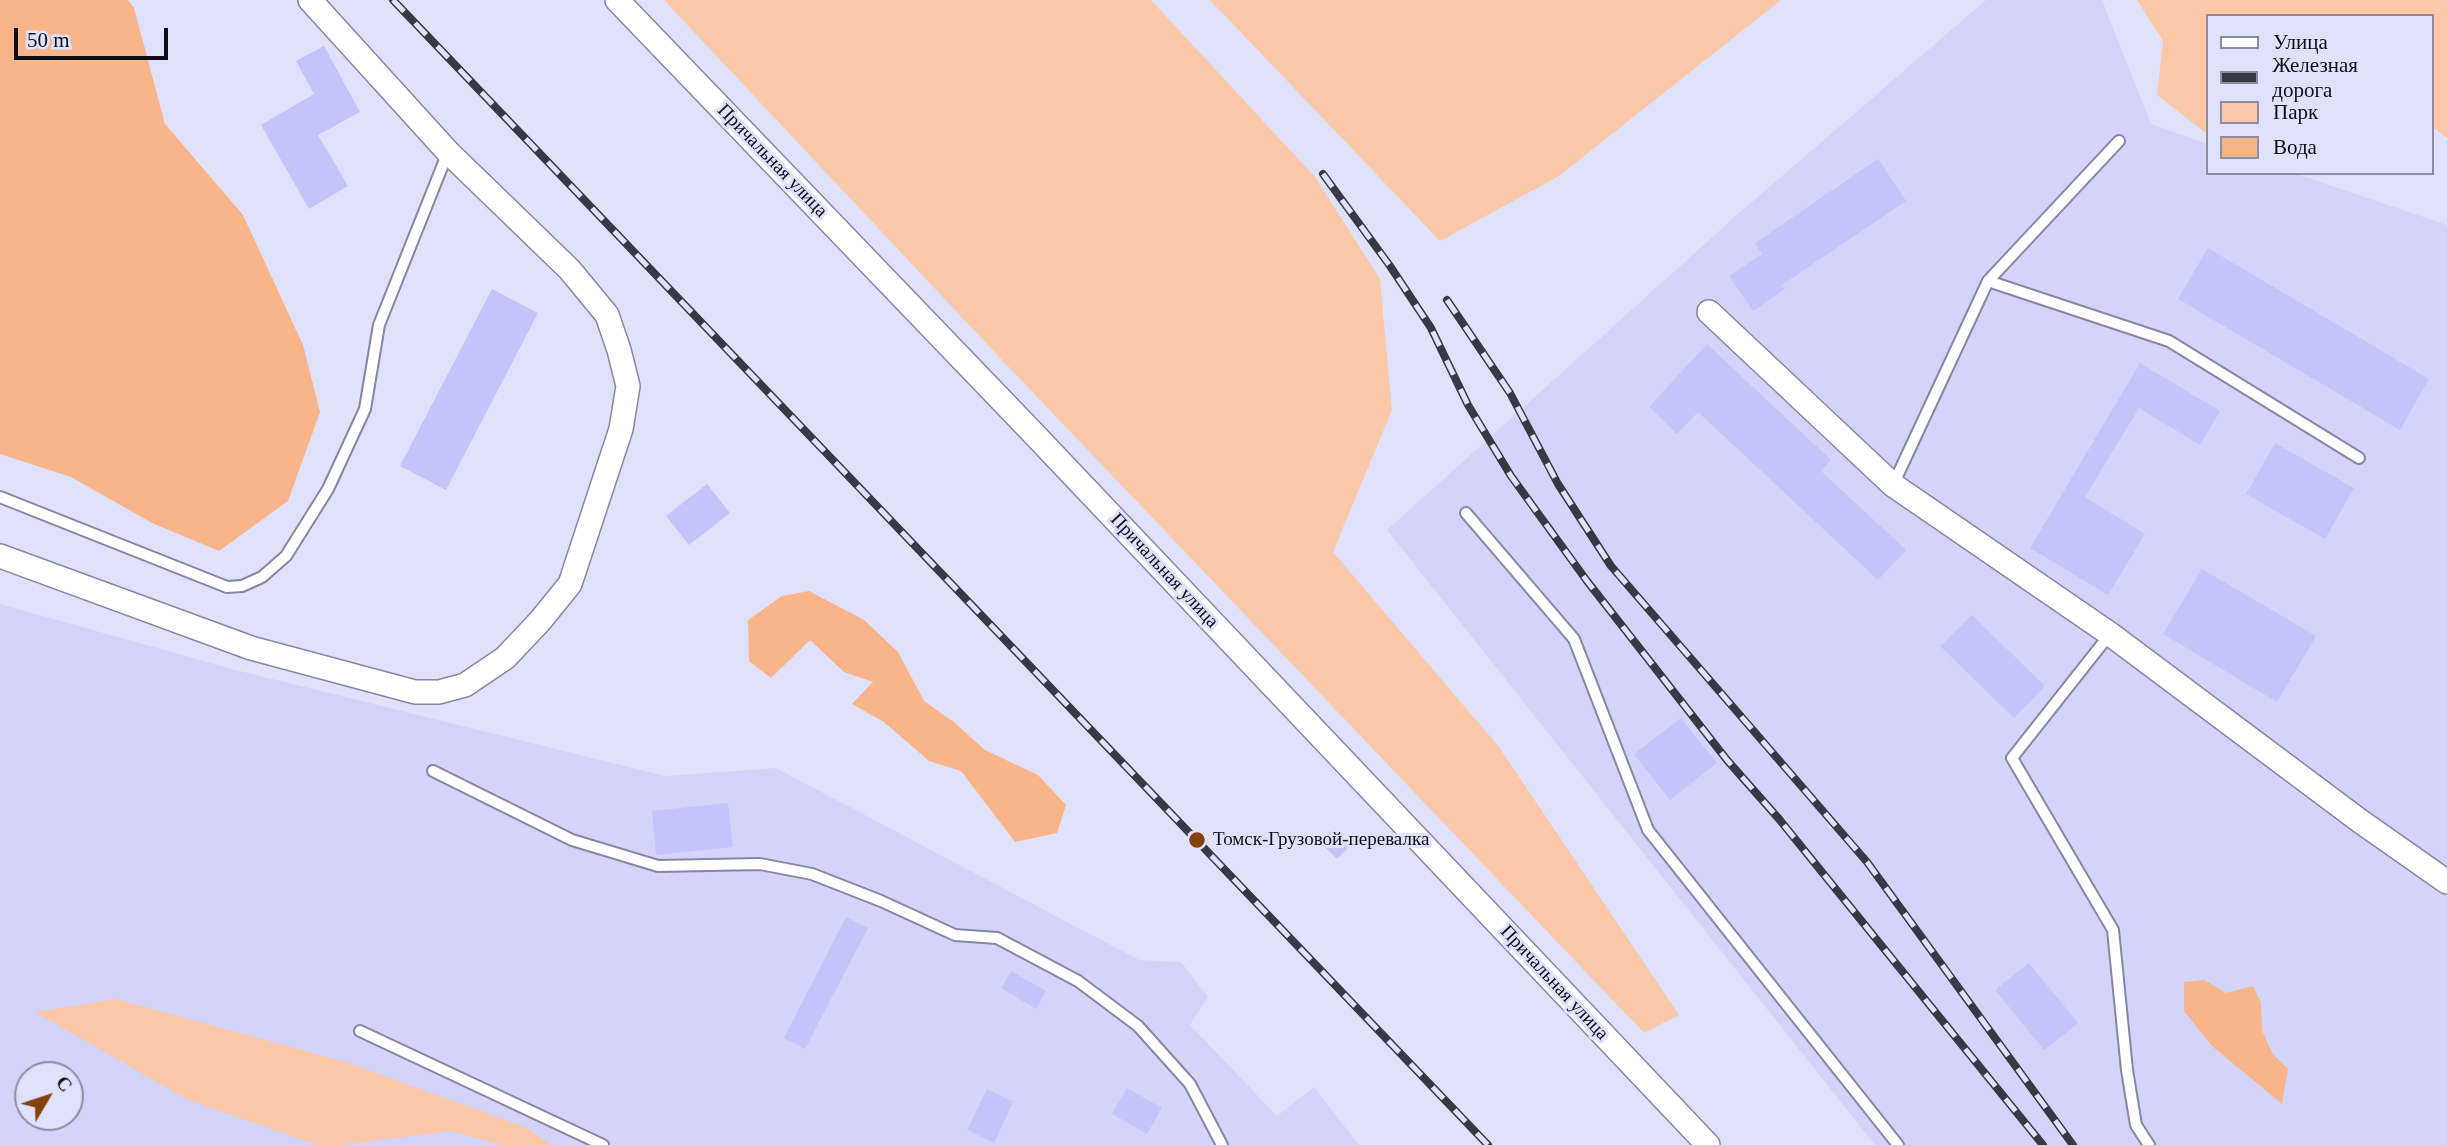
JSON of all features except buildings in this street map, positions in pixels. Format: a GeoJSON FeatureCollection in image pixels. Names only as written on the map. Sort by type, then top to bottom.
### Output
{"type":"FeatureCollection","features":[{"type":"Feature","properties":{"kind":"street"},"geometry":{"type":"LineString","coordinates":[[0,556],[251,648],[415,692],[439,692],[465,685],[505,657],[540,621],[570,584],[621,429],[628,386],[607,315],[570,270],[448,152],[310,0]]}},
{"type":"Feature","properties":{"kind":"street","name":"Причальная улица"},"geometry":{"type":"LineString","coordinates":[[617,0],[1034,434],[1708,1145]]}},
{"type":"Feature","properties":{"kind":"street"},"geometry":{"type":"LineString","coordinates":[[1709,312],[1893,485],[2110,634],[2447,883]]}},
{"type":"Feature","properties":{"kind":"lane"},"geometry":{"type":"LineString","coordinates":[[1893,485],[1988,281],[2119,141]]}},
{"type":"Feature","properties":{"kind":"lane"},"geometry":{"type":"LineString","coordinates":[[0,498],[227,587],[242,586],[262,577],[275,567],[286,556],[328,489],[365,409],[379,325],[448,152]]}},
{"type":"Feature","properties":{"kind":"lane"},"geometry":{"type":"LineString","coordinates":[[1988,281],[2169,341],[2359,458]]}},
{"type":"Feature","properties":{"kind":"lane"},"geometry":{"type":"LineString","coordinates":[[1466,513],[1574,639],[1648,830],[1898,1145]]}},
{"type":"Feature","properties":{"kind":"lane"},"geometry":{"type":"LineString","coordinates":[[2110,634],[2012,758],[2113,930],[2127,1070],[2136,1125],[2149,1145]]}},
{"type":"Feature","properties":{"kind":"lane"},"geometry":{"type":"LineString","coordinates":[[433,771],[572,840],[646,863],[658,866],[760,864],[812,874],[881,901],[955,935],[997,938],[1078,981],[1138,1026],[1190,1084],[1222,1145]]}},
{"type":"Feature","properties":{"kind":"lane"},"geometry":{"type":"LineString","coordinates":[[360,1031],[603,1145]]}},
{"type":"Feature","properties":{"kind":"shaded area"},"geometry":{"type":"Polygon","coordinates":[[[1986,0],[2102,0],[2151,124],[2206,144],[2206,175],[2300,175],[2447,225],[2447,1145],[1875,1145],[1387,530],[1738,214],[1986,0]]]}},
{"type":"Feature","properties":{"kind":"shaded area"},"geometry":{"type":"Polygon","coordinates":[[[0,604],[232,669],[665,776],[776,768],[1139,960],[1181,962],[1208,997],[1190,1025],[1277,1116],[1314,1087],[1359,1145],[0,1145],[0,604]]]}},
{"type":"Feature","properties":{"kind":"green space"},"geometry":{"type":"Polygon","coordinates":[[[664,0],[1151,0],[1315,177],[1380,279],[1392,410],[1333,552],[1499,747],[1679,1015],[1644,1033],[1000,358],[664,0]]]}},
{"type":"Feature","properties":{"kind":"green space"},"geometry":{"type":"Polygon","coordinates":[[[1210,0],[1781,0],[1559,176],[1440,241],[1210,0]]]}},
{"type":"Feature","properties":{"kind":"green space"},"geometry":{"type":"Polygon","coordinates":[[[2137,0],[2447,0],[2447,138],[2433,128],[2433,14],[2206,14],[2206,133],[2157,95],[2163,41],[2137,0]]]}},
{"type":"Feature","properties":{"kind":"green space"},"geometry":{"type":"Polygon","coordinates":[[[116,999],[349,1063],[527,1128],[551,1145],[501,1145],[451,1131],[340,1145],[317,1145],[188,1100],[35,1012],[116,999]]]}},
{"type":"Feature","properties":{"kind":"water"},"geometry":{"type":"Polygon","coordinates":[[[0,0],[128,0],[134,8],[165,124],[243,215],[303,345],[320,412],[288,501],[219,551],[152,523],[71,477],[0,454],[0,0]]]}},
{"type":"Feature","properties":{"kind":"water"},"geometry":{"type":"Polygon","coordinates":[[[809,591],[864,620],[898,652],[924,701],[955,723],[985,750],[1038,775],[1066,805],[1057,833],[1015,842],[961,771],[929,761],[884,722],[852,704],[873,682],[844,672],[810,640],[771,678],[749,661],[748,620],[782,596],[809,591]]]}},
{"type":"Feature","properties":{"kind":"water"},"geometry":{"type":"Polygon","coordinates":[[[2204,980],[2226,993],[2253,986],[2261,1003],[2262,1030],[2272,1053],[2288,1069],[2282,1104],[2212,1046],[2184,1011],[2184,982],[2204,980]]]}},
{"type":"Feature","properties":{"kind":"railway"},"geometry":{"type":"LineString","coordinates":[[393,0],[1488,1145]]}},
{"type":"Feature","properties":{"kind":"railway"},"geometry":{"type":"LineString","coordinates":[[1323,174],[1431,328],[1468,405],[1511,476],[1587,581],[1727,760],[1779,819],[2043,1145]]}},
{"type":"Feature","properties":{"kind":"railway"},"geometry":{"type":"LineString","coordinates":[[1447,300],[1510,393],[1558,484],[1611,566],[1867,862],[2073,1145]]}},
{"type":"Feature","properties":{"kind":"place","name":"Томск-Грузовой-перевалка"},"geometry":{"type":"Point","coordinates":[1197,840]}}]}
